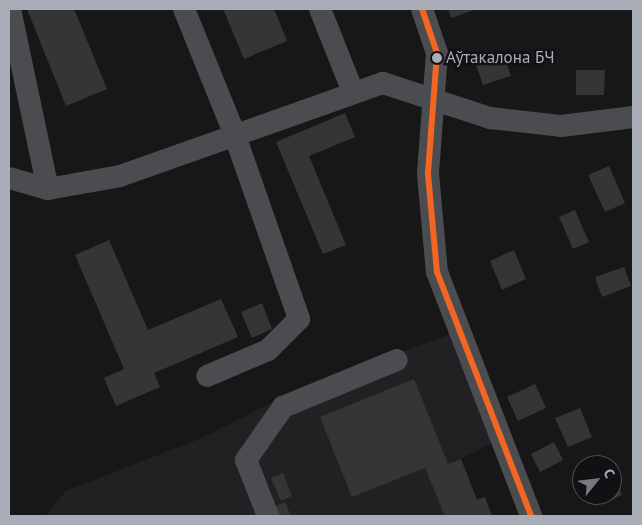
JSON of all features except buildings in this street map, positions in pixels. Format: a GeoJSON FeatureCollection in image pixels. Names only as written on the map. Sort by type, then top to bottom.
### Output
{"type":"FeatureCollection","features":[{"type":"Feature","properties":{"kind":"street"},"geometry":{"type":"LineString","coordinates":[[10,9],[48,188]]}},
{"type":"Feature","properties":{"kind":"street"},"geometry":{"type":"LineString","coordinates":[[184,9],[234,133],[299,319],[268,350],[207,376]]}},
{"type":"Feature","properties":{"kind":"street"},"geometry":{"type":"LineString","coordinates":[[320,9],[353,92]]}},
{"type":"Feature","properties":{"kind":"street"},"geometry":{"type":"LineString","coordinates":[[422,9],[437,53],[436,100],[428,174],[437,272],[531,516]]}},
{"type":"Feature","properties":{"kind":"street"},"geometry":{"type":"LineString","coordinates":[[9,178],[48,188],[120,176],[234,133],[383,83],[490,118],[561,126],[633,117]]}},
{"type":"Feature","properties":{"kind":"street"},"geometry":{"type":"LineString","coordinates":[[268,516],[246,460],[283,407],[397,360]]}},
{"type":"Feature","properties":{"kind":"shaded area"},"geometry":{"type":"Polygon","coordinates":[[[454,333],[495,442],[461,459],[477,499],[485,497],[492,516],[45,516],[66,491],[199,439],[305,386],[454,333]]]}},
{"type":"Feature","properties":{"kind":"transit line"},"geometry":{"type":"LineString","coordinates":[[422,9],[437,53],[428,174],[437,272],[531,516]]}},
{"type":"Feature","properties":{"kind":"place","name":"Аўтакалона БЧ"},"geometry":{"type":"Point","coordinates":[437,58]}}]}
